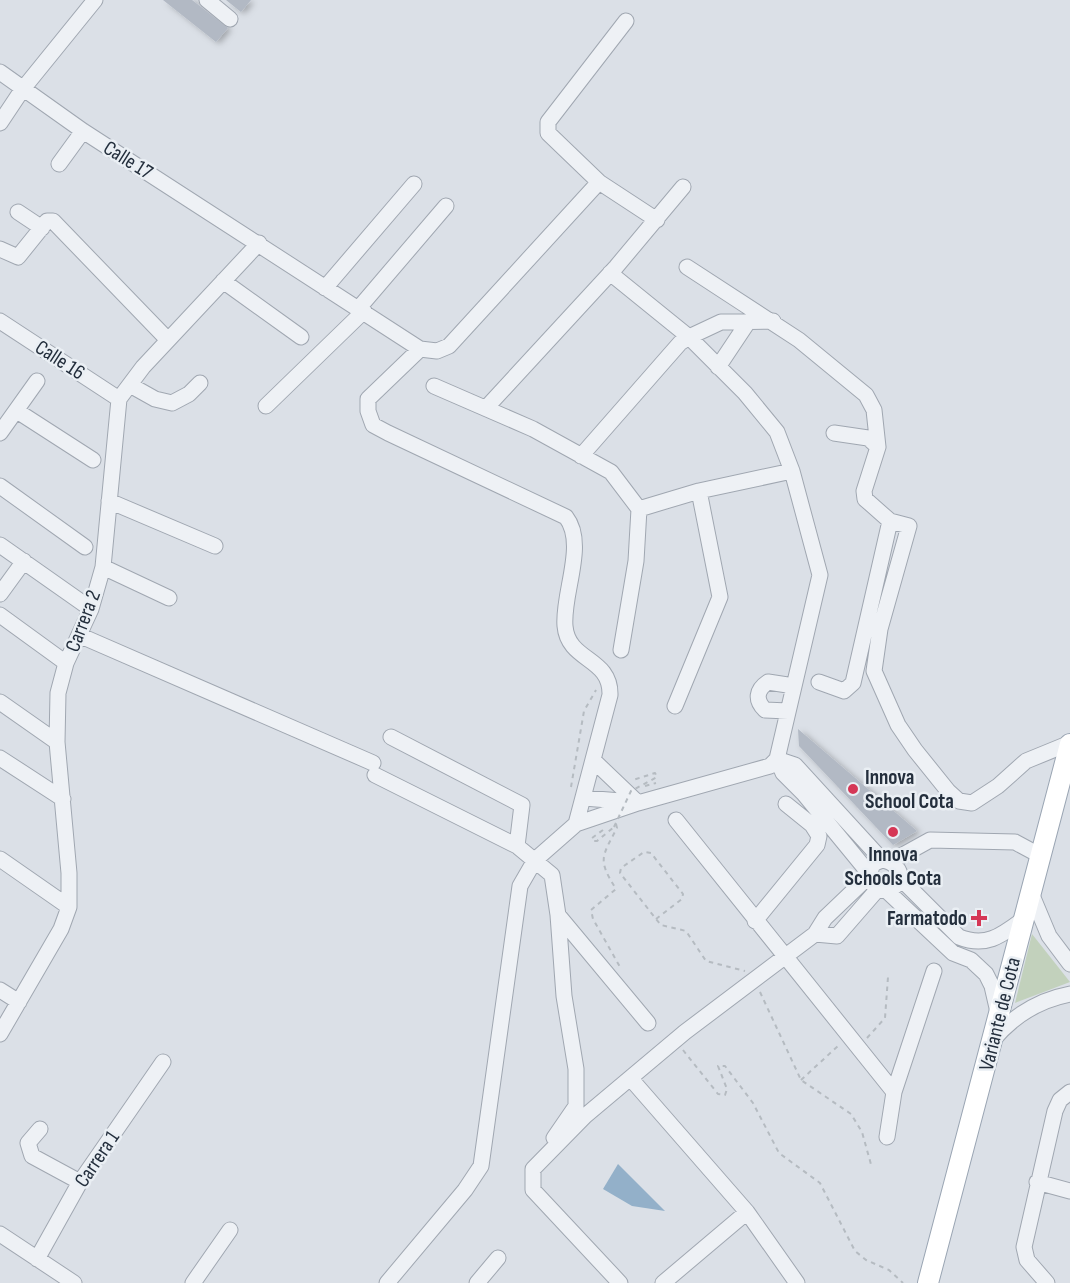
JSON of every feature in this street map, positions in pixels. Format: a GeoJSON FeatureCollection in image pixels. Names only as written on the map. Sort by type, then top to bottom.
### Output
{"type":"FeatureCollection","features":[{"type":"Feature","properties":{"kind":"main road","name":"Variante de Cota"},"geometry":{"type":"LineString","coordinates":[[928,1283],[1070,744]]}},
{"type":"Feature","properties":{"kind":"street"},"geometry":{"type":"LineString","coordinates":[[0,123],[22,90],[95,0]]}},
{"type":"Feature","properties":{"kind":"street"},"geometry":{"type":"LineString","coordinates":[[207,0],[230,19]]}},
{"type":"Feature","properties":{"kind":"street"},"geometry":{"type":"LineString","coordinates":[[626,21],[547,126],[552,138],[599,182],[657,220]]}},
{"type":"Feature","properties":{"kind":"street","name":"Calle 17"},"geometry":{"type":"LineString","coordinates":[[0,72],[22,90],[83,131],[420,349]]}},
{"type":"Feature","properties":{"kind":"street"},"geometry":{"type":"LineString","coordinates":[[59,164],[83,131]]}},
{"type":"Feature","properties":{"kind":"street"},"geometry":{"type":"LineString","coordinates":[[576,824],[578,795],[593,760],[607,713],[610,683],[604,672],[589,658],[579,654],[567,639],[565,623],[574,531],[566,517],[404,443],[374,425],[368,411],[368,399],[420,349],[437,351],[448,346],[599,182]]}},
{"type":"Feature","properties":{"kind":"street"},"geometry":{"type":"LineString","coordinates":[[325,288],[414,184]]}},
{"type":"Feature","properties":{"kind":"street"},"geometry":{"type":"LineString","coordinates":[[486,408],[610,273],[683,187]]}},
{"type":"Feature","properties":{"kind":"street"},"geometry":{"type":"LineString","coordinates":[[266,406],[361,310],[446,206]]}},
{"type":"Feature","properties":{"kind":"street"},"geometry":{"type":"LineString","coordinates":[[18,212],[42,228]]}},
{"type":"Feature","properties":{"kind":"street"},"geometry":{"type":"LineString","coordinates":[[0,249],[18,257],[47,221],[53,221],[168,340]]}},
{"type":"Feature","properties":{"kind":"street"},"geometry":{"type":"LineString","coordinates":[[119,399],[168,340],[259,243]]}},
{"type":"Feature","properties":{"kind":"street"},"geometry":{"type":"LineString","coordinates":[[687,267],[773,321],[866,395],[874,410],[878,447],[864,491],[865,499],[890,521],[909,526],[880,629],[874,670],[898,725],[915,750],[948,791],[959,801],[972,802],[998,786],[1026,761],[1070,744]]}},
{"type":"Feature","properties":{"kind":"street"},"geometry":{"type":"LineString","coordinates":[[387,1283],[465,1190],[481,1166],[520,886],[535,860],[576,824],[639,802],[770,766],[777,759],[820,575],[792,471],[777,432],[745,393],[689,336],[610,273]]}},
{"type":"Feature","properties":{"kind":"street"},"geometry":{"type":"LineString","coordinates":[[223,282],[301,337]]}},
{"type":"Feature","properties":{"kind":"street","name":"Calle 16"},"geometry":{"type":"LineString","coordinates":[[0,321],[119,399]]}},
{"type":"Feature","properties":{"kind":"street"},"geometry":{"type":"LineString","coordinates":[[581,456],[680,343],[689,336],[721,322],[773,321]]}},
{"type":"Feature","properties":{"kind":"street"},"geometry":{"type":"LineString","coordinates":[[718,367],[748,322]]}},
{"type":"Feature","properties":{"kind":"street"},"geometry":{"type":"LineString","coordinates":[[0,433],[37,381]]}},
{"type":"Feature","properties":{"kind":"street"},"geometry":{"type":"LineString","coordinates":[[130,385],[155,399],[172,403],[189,394],[200,383]]}},
{"type":"Feature","properties":{"kind":"street"},"geometry":{"type":"LineString","coordinates":[[434,386],[534,429],[611,472],[639,509],[636,561],[621,650]]}},
{"type":"Feature","properties":{"kind":"street","name":"Carrera 2"},"geometry":{"type":"LineString","coordinates":[[0,1034],[61,929],[69,907],[57,742],[58,693],[66,663],[81,636],[91,609],[103,567],[119,399]]}},
{"type":"Feature","properties":{"kind":"street"},"geometry":{"type":"LineString","coordinates":[[17,411],[93,460]]}},
{"type":"Feature","properties":{"kind":"street"},"geometry":{"type":"LineString","coordinates":[[834,433],[868,438],[878,447]]}},
{"type":"Feature","properties":{"kind":"street"},"geometry":{"type":"LineString","coordinates":[[639,509],[699,491],[792,471]]}},
{"type":"Feature","properties":{"kind":"street"},"geometry":{"type":"LineString","coordinates":[[0,486],[85,547]]}},
{"type":"Feature","properties":{"kind":"street"},"geometry":{"type":"LineString","coordinates":[[675,706],[720,597],[699,491]]}},
{"type":"Feature","properties":{"kind":"street"},"geometry":{"type":"LineString","coordinates":[[109,501],[215,546]]}},
{"type":"Feature","properties":{"kind":"street"},"geometry":{"type":"LineString","coordinates":[[819,682],[844,691],[853,683],[890,521]]}},
{"type":"Feature","properties":{"kind":"street"},"geometry":{"type":"LineString","coordinates":[[0,545],[91,609]]}},
{"type":"Feature","properties":{"kind":"street"},"geometry":{"type":"LineString","coordinates":[[0,594],[24,561]]}},
{"type":"Feature","properties":{"kind":"street"},"geometry":{"type":"LineString","coordinates":[[103,567],[169,598]]}},
{"type":"Feature","properties":{"kind":"street"},"geometry":{"type":"LineString","coordinates":[[0,615],[66,663]]}},
{"type":"Feature","properties":{"kind":"street"},"geometry":{"type":"LineString","coordinates":[[81,636],[374,769],[517,846],[552,876],[558,915],[564,996],[576,1070],[576,1106],[533,1169],[533,1190],[620,1283]]}},
{"type":"Feature","properties":{"kind":"street"},"geometry":{"type":"LineString","coordinates":[[788,711],[765,710],[759,704],[757,695],[761,687],[768,682],[794,686]]}},
{"type":"Feature","properties":{"kind":"street"},"geometry":{"type":"LineString","coordinates":[[0,702],[57,742]]}},
{"type":"Feature","properties":{"kind":"street"},"geometry":{"type":"LineString","coordinates":[[391,737],[519,801],[522,809],[517,846]]}},
{"type":"Feature","properties":{"kind":"street"},"geometry":{"type":"LineString","coordinates":[[0,758],[63,800]]}},
{"type":"Feature","properties":{"kind":"street"},"geometry":{"type":"LineString","coordinates":[[777,759],[795,765],[958,937],[971,942],[983,943],[999,937],[1024,918]]}},
{"type":"Feature","properties":{"kind":"street"},"geometry":{"type":"LineString","coordinates":[[777,759],[783,773],[804,794],[875,883],[953,953],[971,960],[986,974],[992,986],[999,1017]]}},
{"type":"Feature","properties":{"kind":"street"},"geometry":{"type":"LineString","coordinates":[[593,760],[639,802]]}},
{"type":"Feature","properties":{"kind":"street"},"geometry":{"type":"LineString","coordinates":[[578,795],[639,802]]}},
{"type":"Feature","properties":{"kind":"street"},"geometry":{"type":"LineString","coordinates":[[755,921],[817,845],[819,836],[812,825],[786,804]]}},
{"type":"Feature","properties":{"kind":"street"},"geometry":{"type":"LineString","coordinates":[[676,820],[894,1092]]}},
{"type":"Feature","properties":{"kind":"street"},"geometry":{"type":"LineString","coordinates":[[816,934],[837,936],[875,883],[873,864],[893,867],[906,864],[919,844],[930,840],[1001,840],[1014,842],[1041,856]]}},
{"type":"Feature","properties":{"kind":"street"},"geometry":{"type":"LineString","coordinates":[[0,859],[69,907]]}},
{"type":"Feature","properties":{"kind":"street"},"geometry":{"type":"LineString","coordinates":[[533,1169],[585,1116],[676,1040],[816,934],[825,918],[875,883],[896,887],[893,867]]}},
{"type":"Feature","properties":{"kind":"street"},"geometry":{"type":"LineString","coordinates":[[1032,893],[1049,936],[1070,964]]}},
{"type":"Feature","properties":{"kind":"street"},"geometry":{"type":"LineString","coordinates":[[558,915],[648,1023]]}},
{"type":"Feature","properties":{"kind":"street"},"geometry":{"type":"LineString","coordinates":[[887,1137],[894,1092],[934,971]]}},
{"type":"Feature","properties":{"kind":"street"},"geometry":{"type":"LineString","coordinates":[[0,990],[20,1002]]}},
{"type":"Feature","properties":{"kind":"street"},"geometry":{"type":"LineString","coordinates":[[993,1040],[1021,1013],[1037,1004],[1070,994]]}},
{"type":"Feature","properties":{"kind":"street","name":"Carrera 1"},"geometry":{"type":"LineString","coordinates":[[37,1259],[80,1182],[163,1062]]}},
{"type":"Feature","properties":{"kind":"street"},"geometry":{"type":"LineString","coordinates":[[631,1079],[747,1212],[797,1283]]}},
{"type":"Feature","properties":{"kind":"street"},"geometry":{"type":"LineString","coordinates":[[1047,1283],[1027,1260],[1024,1247],[1055,1111],[1060,1100],[1070,1092]]}},
{"type":"Feature","properties":{"kind":"street"},"geometry":{"type":"LineString","coordinates":[[40,1129],[28,1143],[32,1156],[80,1182]]}},
{"type":"Feature","properties":{"kind":"street"},"geometry":{"type":"LineString","coordinates":[[1037,1182],[1070,1191]]}},
{"type":"Feature","properties":{"kind":"street"},"geometry":{"type":"LineString","coordinates":[[663,1283],[747,1212]]}},
{"type":"Feature","properties":{"kind":"street"},"geometry":{"type":"LineString","coordinates":[[193,1283],[230,1230]]}},
{"type":"Feature","properties":{"kind":"street"},"geometry":{"type":"LineString","coordinates":[[0,1234],[74,1283]]}},
{"type":"Feature","properties":{"kind":"street"},"geometry":{"type":"LineString","coordinates":[[477,1283],[498,1258]]}},
{"type":"Feature","properties":{"kind":"path"},"geometry":{"type":"LineString","coordinates":[[578,795],[584,711],[597,689],[610,683]]}},
{"type":"Feature","properties":{"kind":"path"},"geometry":{"type":"LineString","coordinates":[[621,968],[592,919],[591,910],[616,889],[603,868],[601,856],[617,824],[614,823],[606,827],[592,838],[594,843],[597,842],[614,827],[617,819],[631,791],[657,777],[655,772],[633,780]]}},
{"type":"Feature","properties":{"kind":"path"},"geometry":{"type":"LineString","coordinates":[[634,786],[645,786]]}},
{"type":"Feature","properties":{"kind":"path"},"geometry":{"type":"LineString","coordinates":[[629,788],[639,790],[658,787]]}},
{"type":"Feature","properties":{"kind":"path"},"geometry":{"type":"LineString","coordinates":[[801,1080],[853,1042],[880,1026],[885,1018],[888,977]]}},
{"type":"Feature","properties":{"kind":"path"},"geometry":{"type":"LineString","coordinates":[[676,1040],[718,1094],[725,1095],[727,1089],[718,1070],[718,1066],[725,1066],[753,1103],[779,1153],[820,1183],[855,1251],[866,1260],[889,1270],[903,1283]]}},
{"type":"Feature","properties":{"kind":"green space"},"geometry":{"type":"Polygon","coordinates":[[[1032,934],[1070,982],[1015,1003],[1032,934]]]}},
{"type":"Feature","properties":{"kind":"water"},"geometry":{"type":"Polygon","coordinates":[[[618,1164],[665,1211],[632,1206],[603,1189],[618,1164]]]}},
{"type":"Feature","properties":{"kind":"building"},"geometry":{"type":"Polygon","coordinates":[[[163,0],[192,0],[228,28],[216,42],[163,0]]]}},
{"type":"Feature","properties":{"kind":"building"},"geometry":{"type":"Polygon","coordinates":[[[226,0],[251,0],[241,12],[226,0]]]}},
{"type":"Feature","properties":{"kind":"building","name":"Innova School Cota"},"geometry":{"type":"Polygon","coordinates":[[[798,729],[917,831],[893,845],[799,746],[798,729]]]}},
{"type":"Feature","properties":{"kind":"place","name":"Innova School Cota"},"geometry":{"type":"Point","coordinates":[853,789]}},
{"type":"Feature","properties":{"kind":"place","name":"Innova Schools Cota"},"geometry":{"type":"Point","coordinates":[893,832]}},
{"type":"Feature","properties":{"kind":"place","name":"Farmatodo"},"geometry":{"type":"Point","coordinates":[979,918]}}]}
